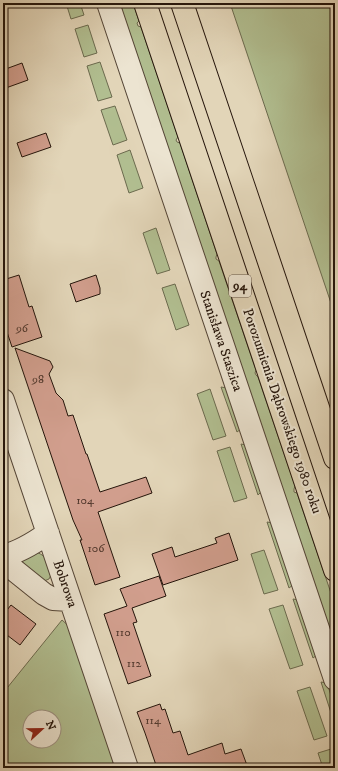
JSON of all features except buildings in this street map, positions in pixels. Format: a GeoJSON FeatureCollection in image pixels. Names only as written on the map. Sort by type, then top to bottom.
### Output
{"type":"FeatureCollection","features":[{"type":"Feature","properties":{"kind":"main road","name":"Porozumienia Dąbrowskiego 1980 roku"},"geometry":{"type":"LineString","coordinates":[[145,3],[335,570]]}},
{"type":"Feature","properties":{"kind":"main road"},"geometry":{"type":"LineString","coordinates":[[182,3],[335,458]]}},
{"type":"Feature","properties":{"kind":"street","name":"Stanisława Staszica"},"geometry":{"type":"LineString","coordinates":[[108,3],[335,679]]}},
{"type":"Feature","properties":{"kind":"street","name":"Bobrowa"},"geometry":{"type":"LineString","coordinates":[[3,400],[127,768]]}},
{"type":"Feature","properties":{"kind":"street"},"geometry":{"type":"LineString","coordinates":[[3,556],[13,554],[31,545],[48,533]]}},
{"type":"Feature","properties":{"kind":"street"},"geometry":{"type":"LineString","coordinates":[[3,561],[44,594],[53,599],[70,600]]}},
{"type":"Feature","properties":{"kind":"green space"},"geometry":{"type":"Polygon","coordinates":[[[66,3],[80,3],[84,15],[71,19],[66,3]]]}},
{"type":"Feature","properties":{"kind":"green space"},"geometry":{"type":"Polygon","coordinates":[[[117,3],[133,3],[139,21],[137,23],[138,26],[141,27],[178,137],[176,140],[180,143],[217,254],[216,259],[219,261],[256,370],[255,373],[258,377],[295,486],[294,492],[297,493],[334,602],[335,648],[117,3]]]}},
{"type":"Feature","properties":{"kind":"green space"},"geometry":{"type":"Polygon","coordinates":[[[230,3],[335,3],[335,315],[230,3]]]}},
{"type":"Feature","properties":{"kind":"green space"},"geometry":{"type":"Polygon","coordinates":[[[88,25],[97,53],[84,57],[75,29],[88,25]]]}},
{"type":"Feature","properties":{"kind":"green space"},"geometry":{"type":"Polygon","coordinates":[[[100,62],[112,97],[98,101],[87,66],[100,62]]]}},
{"type":"Feature","properties":{"kind":"green space"},"geometry":{"type":"Polygon","coordinates":[[[115,106],[127,140],[113,145],[101,110],[115,106]]]}},
{"type":"Feature","properties":{"kind":"green space"},"geometry":{"type":"Polygon","coordinates":[[[130,150],[143,188],[129,193],[117,155],[130,150]]]}},
{"type":"Feature","properties":{"kind":"green space"},"geometry":{"type":"Polygon","coordinates":[[[156,228],[170,270],[157,274],[143,233],[156,228]]]}},
{"type":"Feature","properties":{"kind":"green space"},"geometry":{"type":"Polygon","coordinates":[[[175,284],[189,325],[176,330],[162,288],[175,284]]]}},
{"type":"Feature","properties":{"kind":"green space"},"geometry":{"type":"Polygon","coordinates":[[[221,387],[227,388],[241,429],[237,432],[221,387]]]}},
{"type":"Feature","properties":{"kind":"green space"},"geometry":{"type":"Polygon","coordinates":[[[210,389],[226,436],[213,440],[197,394],[210,389]]]}},
{"type":"Feature","properties":{"kind":"green space"},"geometry":{"type":"Polygon","coordinates":[[[241,444],[246,445],[262,491],[258,495],[241,444]]]}},
{"type":"Feature","properties":{"kind":"green space"},"geometry":{"type":"Polygon","coordinates":[[[230,447],[247,498],[234,502],[217,451],[230,447]]]}},
{"type":"Feature","properties":{"kind":"green space"},"geometry":{"type":"Polygon","coordinates":[[[267,522],[273,523],[293,585],[289,588],[267,522]]]}},
{"type":"Feature","properties":{"kind":"green space"},"geometry":{"type":"Polygon","coordinates":[[[264,550],[278,590],[264,594],[251,554],[264,550]]]}},
{"type":"Feature","properties":{"kind":"green space"},"geometry":{"type":"Polygon","coordinates":[[[36,552],[46,558],[48,564],[51,575],[49,579],[44,581],[39,580],[19,559],[36,552]]]}},
{"type":"Feature","properties":{"kind":"green space"},"geometry":{"type":"Polygon","coordinates":[[[293,599],[299,600],[317,655],[313,658],[293,599]]]}},
{"type":"Feature","properties":{"kind":"green space"},"geometry":{"type":"Polygon","coordinates":[[[283,605],[303,665],[290,669],[269,609],[283,605]]]}},
{"type":"Feature","properties":{"kind":"green space"},"geometry":{"type":"Polygon","coordinates":[[[62,620],[72,629],[120,768],[3,768],[3,693],[62,620]]]}},
{"type":"Feature","properties":{"kind":"green space"},"geometry":{"type":"Polygon","coordinates":[[[321,682],[327,683],[335,708],[335,725],[321,682]]]}},
{"type":"Feature","properties":{"kind":"green space"},"geometry":{"type":"Polygon","coordinates":[[[310,687],[327,736],[314,740],[297,691],[310,687]]]}},
{"type":"Feature","properties":{"kind":"green space"},"geometry":{"type":"Polygon","coordinates":[[[331,749],[335,761],[335,768],[323,768],[318,753],[331,749]]]}}]}
